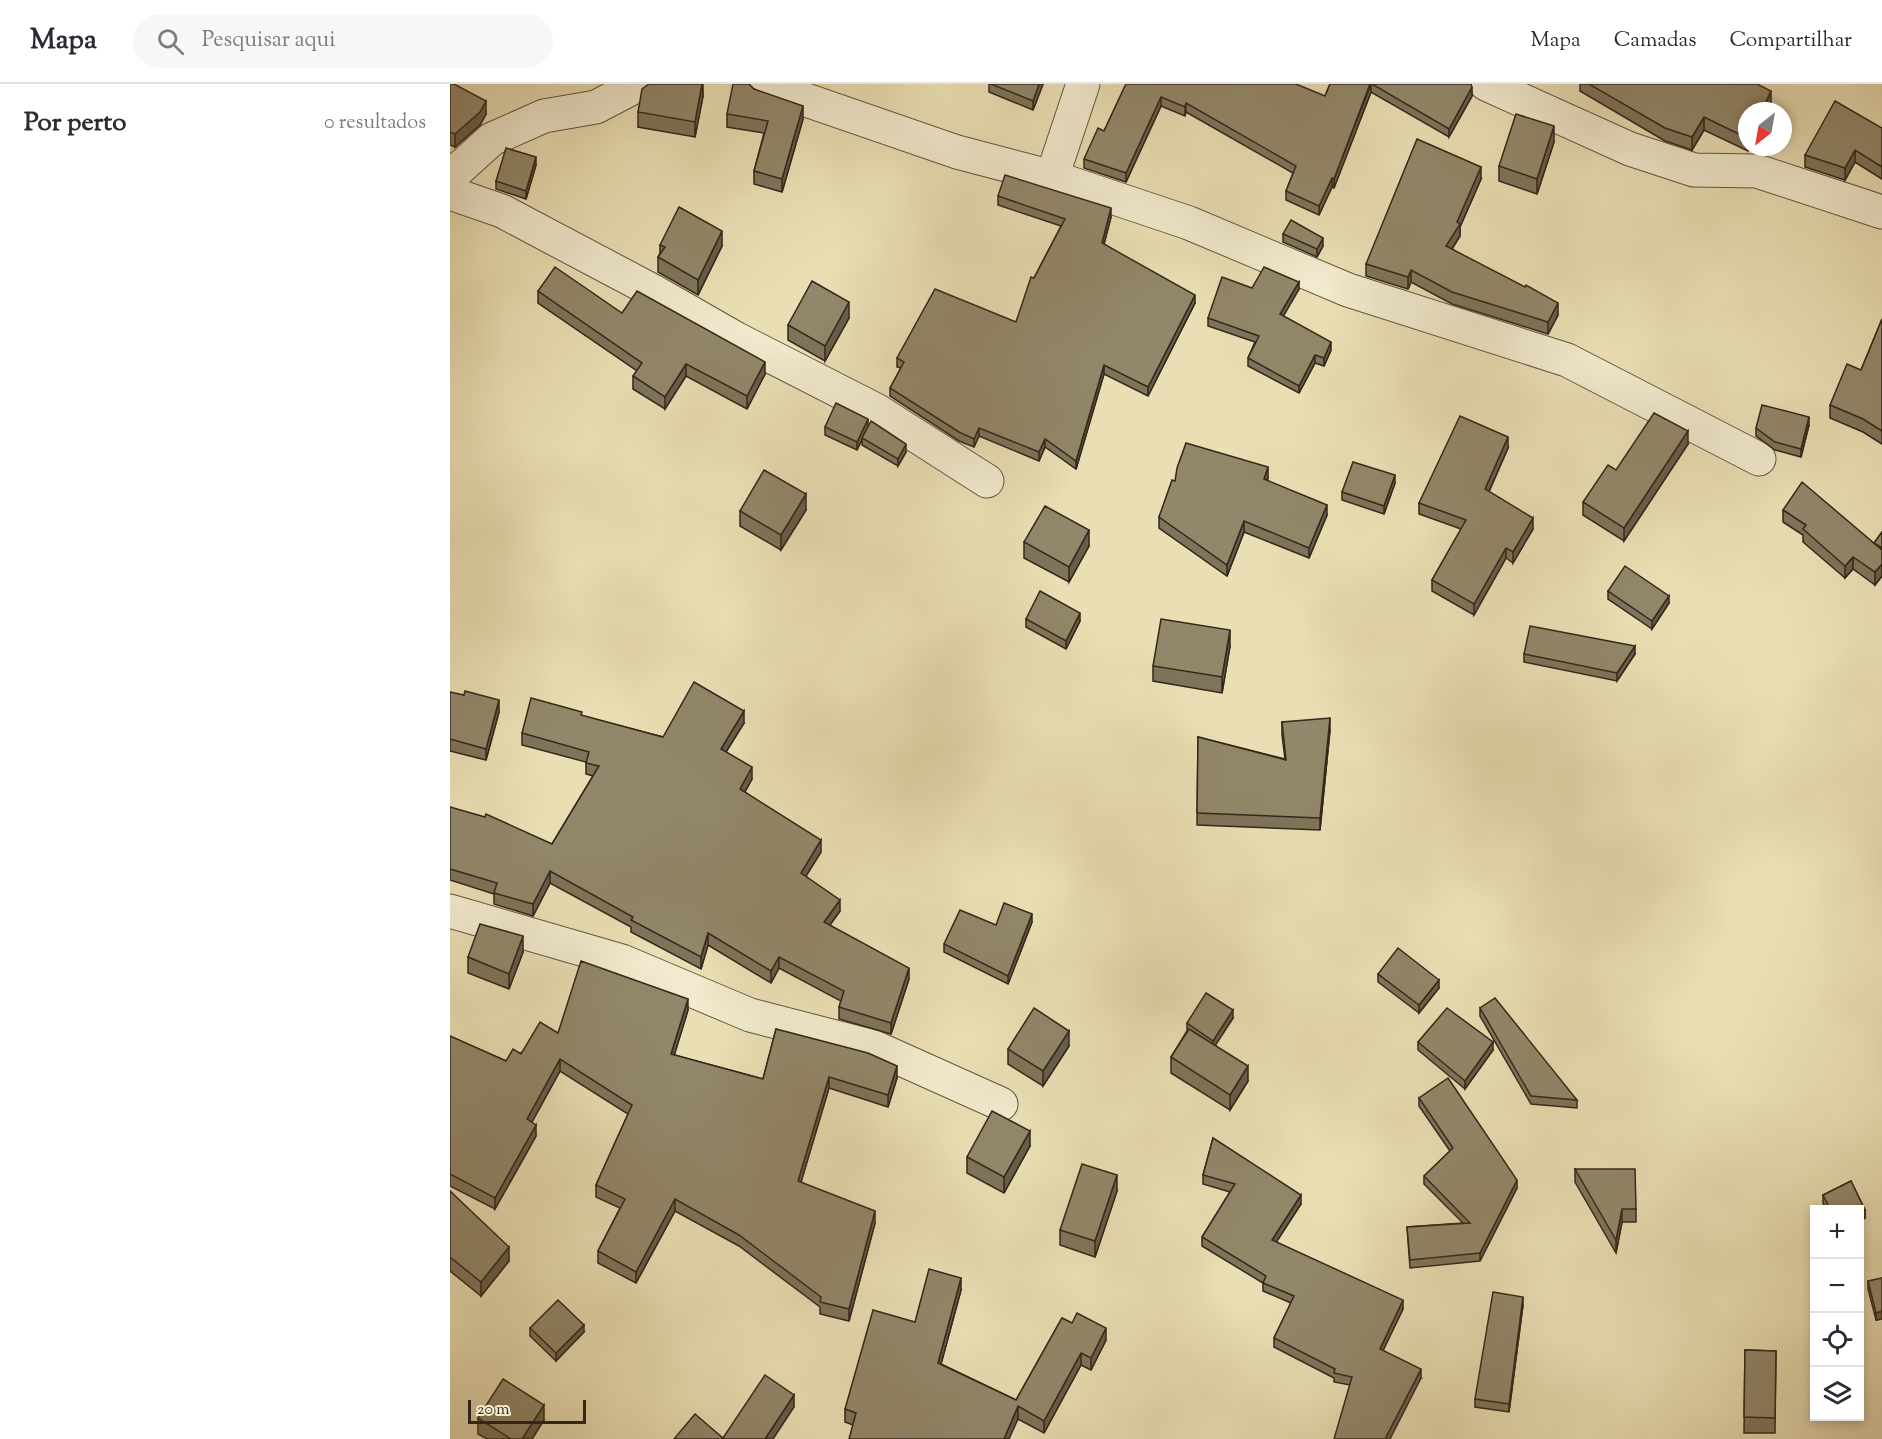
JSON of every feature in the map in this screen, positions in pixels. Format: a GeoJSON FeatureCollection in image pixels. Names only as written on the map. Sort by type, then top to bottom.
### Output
{"type":"FeatureCollection","features":[{"type":"Feature","properties":{"kind":"street"},"geometry":{"type":"LineString","coordinates":[[450,177],[492,139],[544,116],[596,107],[640,84]]}},
{"type":"Feature","properties":{"kind":"street"},"geometry":{"type":"LineString","coordinates":[[760,84],[957,152],[1052,177],[1189,223],[1348,290],[1567,360],[1759,459]]}},
{"type":"Feature","properties":{"kind":"street"},"geometry":{"type":"LineString","coordinates":[[1052,177],[1083,84]]}},
{"type":"Feature","properties":{"kind":"street"},"geometry":{"type":"LineString","coordinates":[[1486,84],[1630,149],[1662,160],[1694,170],[1757,171],[1882,212]]}},
{"type":"Feature","properties":{"kind":"street"},"geometry":{"type":"LineString","coordinates":[[450,193],[502,211],[653,291],[735,338],[876,410],[987,481]]}},
{"type":"Feature","properties":{"kind":"street"},"geometry":{"type":"LineString","coordinates":[[450,911],[622,961],[750,1015],[874,1047],[1001,1104]]}},
{"type":"Feature","properties":{"kind":"building"},"geometry":{"type":"Polygon","coordinates":[[[450,84],[486,101],[480,112],[455,134],[450,132],[450,84]]]}},
{"type":"Feature","properties":{"kind":"building"},"geometry":{"type":"Polygon","coordinates":[[[649,84],[702,84],[695,122],[638,112],[642,89],[649,84]]]}},
{"type":"Feature","properties":{"kind":"building"},"geometry":{"type":"Polygon","coordinates":[[[733,84],[749,84],[754,89],[803,106],[782,179],[754,171],[768,121],[727,114],[733,84]]]}},
{"type":"Feature","properties":{"kind":"building"},"geometry":{"type":"Polygon","coordinates":[[[991,84],[1039,84],[1033,101],[991,84]]]}},
{"type":"Feature","properties":{"kind":"building"},"geometry":{"type":"Polygon","coordinates":[[[1126,84],[1296,84],[1325,96],[1330,84],[1370,84],[1334,179],[1332,178],[1319,206],[1286,191],[1296,166],[1186,103],[1185,107],[1161,97],[1126,173],[1084,159],[1098,128],[1104,131],[1126,84]]]}},
{"type":"Feature","properties":{"kind":"building"},"geometry":{"type":"Polygon","coordinates":[[[1372,84],[1471,84],[1472,87],[1449,129],[1372,84]]]}},
{"type":"Feature","properties":{"kind":"building"},"geometry":{"type":"Polygon","coordinates":[[[1589,84],[1757,84],[1771,91],[1766,102],[1738,102],[1738,134],[1704,117],[1692,137],[1665,128],[1589,84]]]}},
{"type":"Feature","properties":{"kind":"building"},"geometry":{"type":"Polygon","coordinates":[[[1835,101],[1882,128],[1882,167],[1855,150],[1845,168],[1805,155],[1835,101]]]}},
{"type":"Feature","properties":{"kind":"building"},"geometry":{"type":"Polygon","coordinates":[[[1516,114],[1554,126],[1537,179],[1499,166],[1516,114]]]}},
{"type":"Feature","properties":{"kind":"building"},"geometry":{"type":"Polygon","coordinates":[[[1417,139],[1481,167],[1457,222],[1460,224],[1446,246],[1558,303],[1548,322],[1452,292],[1411,270],[1408,277],[1366,264],[1417,139]]]}},
{"type":"Feature","properties":{"kind":"building"},"geometry":{"type":"Polygon","coordinates":[[[506,148],[536,157],[526,191],[496,181],[506,148]]]}},
{"type":"Feature","properties":{"kind":"building"},"geometry":{"type":"Polygon","coordinates":[[[1005,175],[1111,208],[1102,243],[1195,295],[1148,387],[1104,365],[1076,461],[1045,439],[1039,452],[979,428],[974,439],[959,432],[890,388],[904,362],[897,358],[935,289],[1016,322],[1031,277],[1034,278],[1065,219],[998,196],[1005,175]]]}},
{"type":"Feature","properties":{"kind":"building"},"geometry":{"type":"Polygon","coordinates":[[[679,207],[722,231],[698,280],[658,257],[665,247],[660,245],[679,207]]]}},
{"type":"Feature","properties":{"kind":"building"},"geometry":{"type":"Polygon","coordinates":[[[1291,220],[1323,238],[1317,249],[1283,234],[1291,220]]]}},
{"type":"Feature","properties":{"kind":"building"},"geometry":{"type":"Polygon","coordinates":[[[555,267],[622,313],[637,291],[765,362],[747,396],[686,364],[665,397],[633,376],[642,363],[538,291],[555,267]]]}},
{"type":"Feature","properties":{"kind":"building"},"geometry":{"type":"Polygon","coordinates":[[[1264,267],[1299,282],[1280,314],[1331,342],[1324,358],[1315,355],[1299,386],[1248,358],[1259,336],[1208,318],[1222,277],[1252,288],[1264,267]]]}},
{"type":"Feature","properties":{"kind":"building"},"geometry":{"type":"Polygon","coordinates":[[[812,281],[849,302],[825,346],[788,325],[812,281]]]}},
{"type":"Feature","properties":{"kind":"building"},"geometry":{"type":"Polygon","coordinates":[[[1882,319],[1882,431],[1863,419],[1830,405],[1847,364],[1861,370],[1882,319]]]}},
{"type":"Feature","properties":{"kind":"building"},"geometry":{"type":"Polygon","coordinates":[[[836,403],[868,419],[857,442],[825,427],[836,403]]]}},
{"type":"Feature","properties":{"kind":"building"},"geometry":{"type":"Polygon","coordinates":[[[1762,405],[1809,417],[1801,449],[1775,442],[1756,428],[1762,405]]]}},
{"type":"Feature","properties":{"kind":"building"},"geometry":{"type":"Polygon","coordinates":[[[1654,413],[1688,431],[1624,528],[1583,502],[1608,465],[1616,470],[1654,413]]]}},
{"type":"Feature","properties":{"kind":"building"},"geometry":{"type":"Polygon","coordinates":[[[1460,416],[1508,437],[1485,489],[1533,518],[1513,552],[1506,548],[1474,604],[1432,580],[1466,520],[1419,503],[1460,416]]]}},
{"type":"Feature","properties":{"kind":"building"},"geometry":{"type":"Polygon","coordinates":[[[871,421],[906,444],[898,459],[862,438],[871,421]]]}},
{"type":"Feature","properties":{"kind":"building"},"geometry":{"type":"Polygon","coordinates":[[[1186,443],[1268,467],[1264,479],[1327,505],[1309,548],[1244,521],[1227,565],[1159,517],[1172,480],[1175,481],[1186,443]]]}},
{"type":"Feature","properties":{"kind":"building"},"geometry":{"type":"Polygon","coordinates":[[[1353,462],[1395,475],[1384,506],[1342,492],[1353,462]]]}},
{"type":"Feature","properties":{"kind":"building"},"geometry":{"type":"Polygon","coordinates":[[[764,470],[806,494],[781,535],[740,511],[764,470]]]}},
{"type":"Feature","properties":{"kind":"building"},"geometry":{"type":"Polygon","coordinates":[[[1802,482],[1882,550],[1882,564],[1875,572],[1853,557],[1845,566],[1803,529],[1806,525],[1783,510],[1802,482]]]}},
{"type":"Feature","properties":{"kind":"building"},"geometry":{"type":"Polygon","coordinates":[[[1045,506],[1089,530],[1069,567],[1024,542],[1045,506]]]}},
{"type":"Feature","properties":{"kind":"building"},"geometry":{"type":"Polygon","coordinates":[[[1882,532],[1882,548],[1874,543],[1882,532]]]}},
{"type":"Feature","properties":{"kind":"building"},"geometry":{"type":"Polygon","coordinates":[[[1625,566],[1669,596],[1652,621],[1608,591],[1625,566]]]}},
{"type":"Feature","properties":{"kind":"building"},"geometry":{"type":"Polygon","coordinates":[[[1040,591],[1080,613],[1066,641],[1026,619],[1040,591]]]}},
{"type":"Feature","properties":{"kind":"building"},"geometry":{"type":"Polygon","coordinates":[[[1161,619],[1230,630],[1222,677],[1153,666],[1161,619]]]}},
{"type":"Feature","properties":{"kind":"building"},"geometry":{"type":"Polygon","coordinates":[[[1530,626],[1635,646],[1617,673],[1524,654],[1530,626]]]}},
{"type":"Feature","properties":{"kind":"building"},"geometry":{"type":"Polygon","coordinates":[[[694,682],[744,711],[721,749],[752,767],[740,789],[821,840],[801,873],[840,900],[824,922],[909,968],[891,1023],[839,1007],[844,991],[779,957],[771,971],[708,933],[701,957],[631,920],[633,917],[550,871],[533,904],[494,893],[497,883],[450,869],[450,807],[485,817],[486,814],[552,844],[599,766],[586,763],[589,752],[522,733],[531,698],[582,712],[581,715],[663,737],[694,682]]]}},
{"type":"Feature","properties":{"kind":"building"},"geometry":{"type":"Polygon","coordinates":[[[465,691],[499,700],[486,749],[450,739],[450,692],[464,695],[465,691]]]}},
{"type":"Feature","properties":{"kind":"building"},"geometry":{"type":"Polygon","coordinates":[[[1330,718],[1320,818],[1197,813],[1198,737],[1286,760],[1282,722],[1330,718]]]}},
{"type":"Feature","properties":{"kind":"building"},"geometry":{"type":"Polygon","coordinates":[[[1004,903],[1032,914],[1008,976],[944,944],[960,910],[996,925],[1004,903]]]}},
{"type":"Feature","properties":{"kind":"building"},"geometry":{"type":"Polygon","coordinates":[[[480,924],[523,936],[509,974],[468,957],[480,924]]]}},
{"type":"Feature","properties":{"kind":"building"},"geometry":{"type":"Polygon","coordinates":[[[1398,948],[1439,980],[1419,1005],[1378,974],[1398,948]]]}},
{"type":"Feature","properties":{"kind":"building"},"geometry":{"type":"Polygon","coordinates":[[[581,961],[688,999],[671,1054],[763,1079],[776,1029],[868,1053],[897,1066],[888,1095],[829,1077],[798,1181],[875,1211],[849,1309],[820,1302],[821,1297],[739,1235],[675,1199],[636,1272],[598,1251],[625,1199],[596,1185],[632,1105],[560,1059],[527,1119],[536,1125],[495,1198],[450,1174],[450,1036],[506,1061],[513,1049],[521,1054],[540,1022],[558,1033],[581,961]]]}},
{"type":"Feature","properties":{"kind":"building"},"geometry":{"type":"Polygon","coordinates":[[[1206,993],[1233,1010],[1213,1041],[1187,1023],[1206,993]]]}},
{"type":"Feature","properties":{"kind":"building"},"geometry":{"type":"Polygon","coordinates":[[[1495,998],[1577,1100],[1531,1096],[1480,1008],[1495,998]]]}},
{"type":"Feature","properties":{"kind":"building"},"geometry":{"type":"Polygon","coordinates":[[[1034,1008],[1069,1031],[1043,1071],[1008,1049],[1034,1008]]]}},
{"type":"Feature","properties":{"kind":"building"},"geometry":{"type":"Polygon","coordinates":[[[1447,1008],[1493,1042],[1465,1081],[1418,1042],[1447,1008]]]}},
{"type":"Feature","properties":{"kind":"building"},"geometry":{"type":"Polygon","coordinates":[[[1189,1029],[1248,1066],[1230,1095],[1171,1057],[1189,1029]]]}},
{"type":"Feature","properties":{"kind":"building"},"geometry":{"type":"Polygon","coordinates":[[[1448,1078],[1517,1180],[1480,1253],[1410,1260],[1407,1227],[1470,1223],[1424,1176],[1453,1148],[1419,1098],[1448,1078]]]}},
{"type":"Feature","properties":{"kind":"building"},"geometry":{"type":"Polygon","coordinates":[[[992,1111],[1030,1131],[1004,1177],[967,1157],[992,1111]]]}},
{"type":"Feature","properties":{"kind":"building"},"geometry":{"type":"Polygon","coordinates":[[[1213,1138],[1301,1195],[1272,1240],[1403,1300],[1380,1349],[1421,1369],[1385,1439],[1334,1439],[1352,1377],[1334,1373],[1335,1369],[1274,1338],[1294,1296],[1263,1283],[1266,1276],[1202,1237],[1235,1184],[1203,1175],[1213,1138]]]}},
{"type":"Feature","properties":{"kind":"building"},"geometry":{"type":"Polygon","coordinates":[[[1082,1164],[1117,1175],[1095,1241],[1060,1230],[1082,1164]]]}},
{"type":"Feature","properties":{"kind":"building"},"geometry":{"type":"Polygon","coordinates":[[[1575,1169],[1635,1169],[1636,1209],[1622,1209],[1616,1240],[1575,1169]]]}},
{"type":"Feature","properties":{"kind":"building"},"geometry":{"type":"Polygon","coordinates":[[[1851,1181],[1863,1205],[1828,1205],[1823,1195],[1851,1181]]]}},
{"type":"Feature","properties":{"kind":"building"},"geometry":{"type":"Polygon","coordinates":[[[450,1191],[509,1247],[481,1282],[450,1257],[450,1191]]]}},
{"type":"Feature","properties":{"kind":"building"},"geometry":{"type":"Polygon","coordinates":[[[929,1269],[961,1278],[938,1363],[1016,1400],[1062,1318],[1072,1323],[1077,1313],[1106,1328],[1091,1358],[1081,1353],[1044,1421],[1018,1406],[1004,1439],[849,1439],[856,1413],[845,1409],[873,1310],[915,1322],[929,1269]]]}},
{"type":"Feature","properties":{"kind":"building"},"geometry":{"type":"Polygon","coordinates":[[[1882,1278],[1882,1311],[1876,1313],[1868,1281],[1882,1278]]]}},
{"type":"Feature","properties":{"kind":"building"},"geometry":{"type":"Polygon","coordinates":[[[1493,1292],[1523,1297],[1509,1404],[1475,1399],[1493,1292]]]}},
{"type":"Feature","properties":{"kind":"building"},"geometry":{"type":"Polygon","coordinates":[[[558,1300],[584,1325],[556,1353],[530,1328],[558,1300]]]}},
{"type":"Feature","properties":{"kind":"building"},"geometry":{"type":"Polygon","coordinates":[[[1745,1350],[1776,1351],[1775,1418],[1744,1417],[1745,1350]]]}},
{"type":"Feature","properties":{"kind":"building"},"geometry":{"type":"Polygon","coordinates":[[[765,1375],[794,1395],[765,1439],[674,1439],[695,1414],[723,1438],[765,1375]]]}},
{"type":"Feature","properties":{"kind":"building"},"geometry":{"type":"Polygon","coordinates":[[[503,1379],[544,1405],[522,1439],[511,1439],[478,1418],[503,1379]]]}}]}
